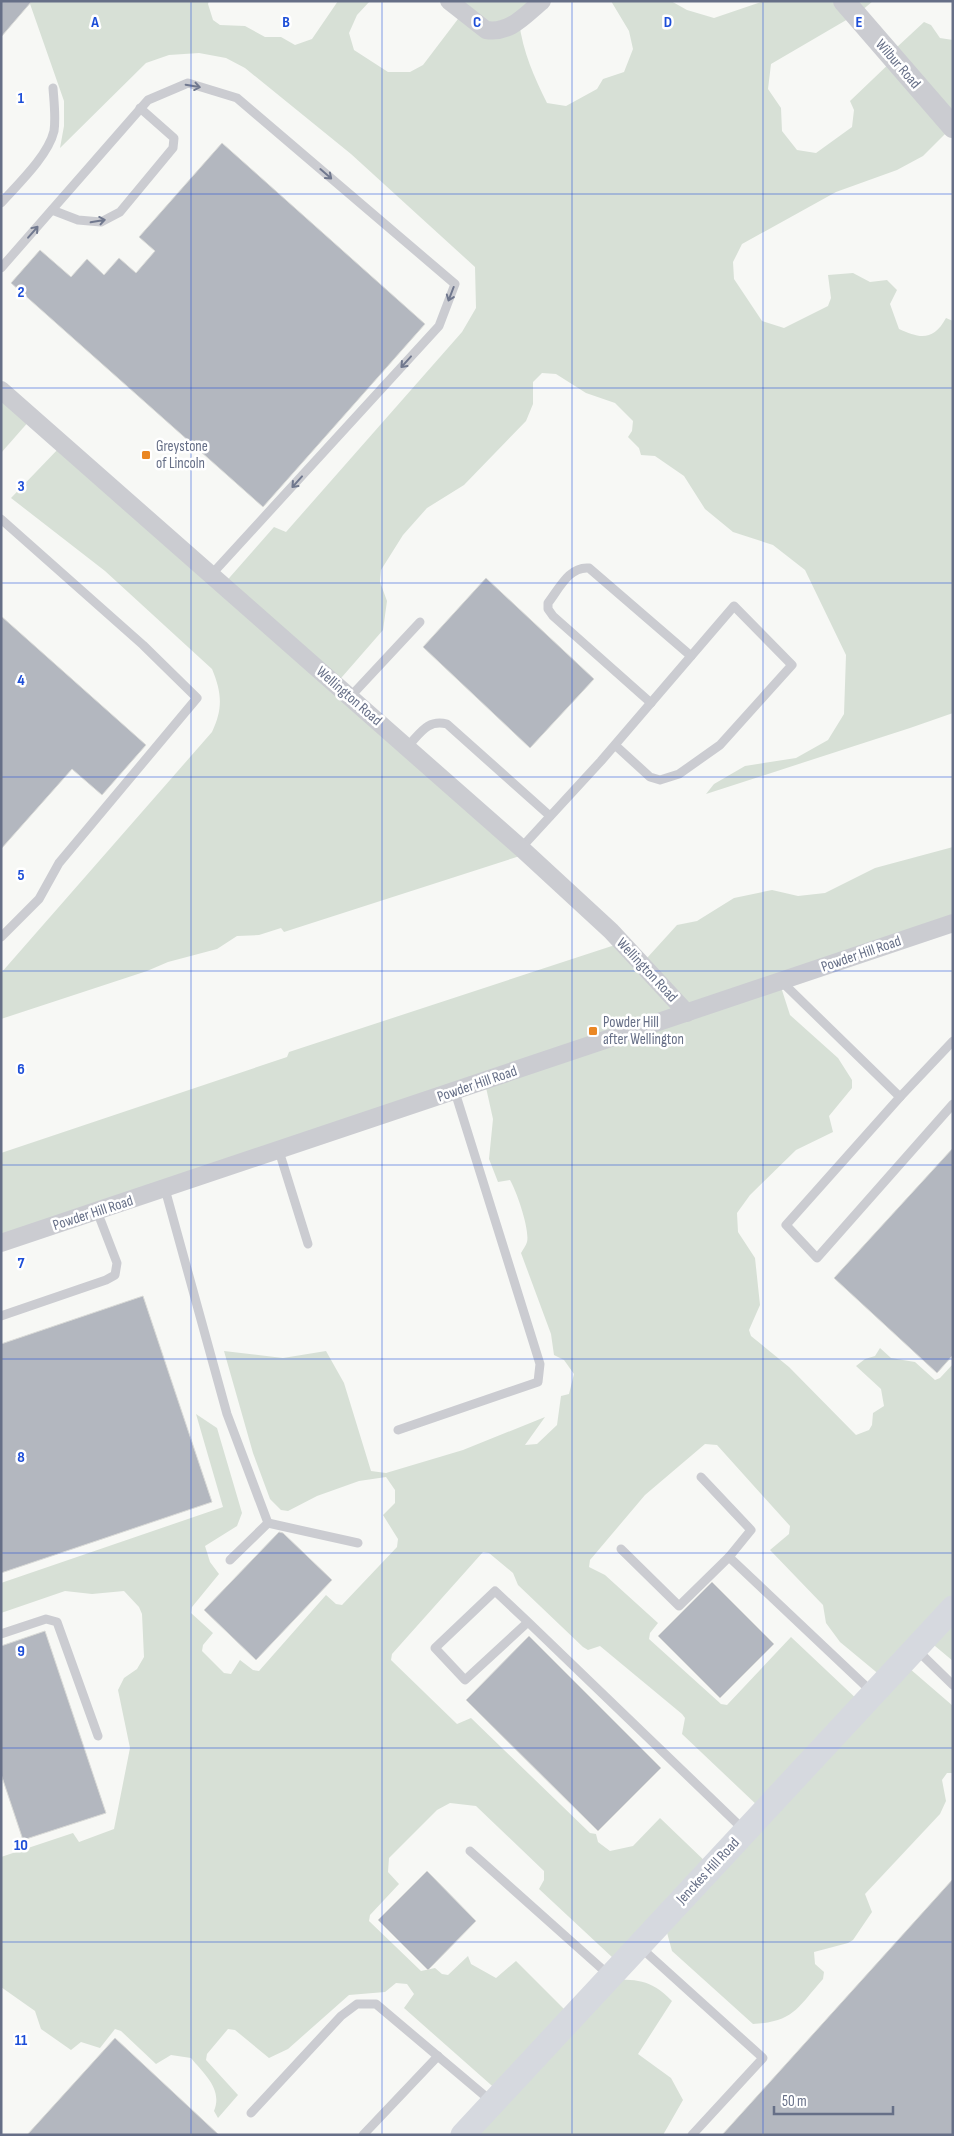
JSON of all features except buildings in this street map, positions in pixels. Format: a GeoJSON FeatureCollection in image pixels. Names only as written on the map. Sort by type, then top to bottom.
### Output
{"type":"FeatureCollection","features":[{"type":"Feature","properties":{"kind":"main road","name":"Jenckes Hill Road"},"geometry":{"type":"LineString","coordinates":[[463,2135],[953,1608]]}},
{"type":"Feature","properties":{"kind":"street"},"geometry":{"type":"LineString","coordinates":[[449,1],[486,30],[492,31],[509,28],[542,1]]}},
{"type":"Feature","properties":{"kind":"street","name":"Wilbur Road"},"geometry":{"type":"LineString","coordinates":[[844,1],[953,127]]}},
{"type":"Feature","properties":{"kind":"street","name":"Wellington Road"},"geometry":{"type":"LineString","coordinates":[[1,390],[521,848],[611,931],[687,1013]]}},
{"type":"Feature","properties":{"kind":"street","name":"Powder Hill Road"},"geometry":{"type":"LineString","coordinates":[[1,1243],[455,1092],[953,922]]}},
{"type":"Feature","properties":{"kind":"lane"},"geometry":{"type":"LineString","coordinates":[[1,268],[148,100],[188,83],[237,98],[455,284],[439,326],[211,575]]}},
{"type":"Feature","properties":{"kind":"lane"},"geometry":{"type":"LineString","coordinates":[[1,203],[28,174],[48,145],[54,131],[53,88]]}},
{"type":"Feature","properties":{"kind":"lane"},"geometry":{"type":"LineString","coordinates":[[52,210],[92,223],[101,222],[120,212],[173,148],[174,138],[140,108]]}},
{"type":"Feature","properties":{"kind":"lane"},"geometry":{"type":"LineString","coordinates":[[1,518],[143,644],[196,698],[59,863],[39,899],[1,937]]}},
{"type":"Feature","properties":{"kind":"lane"},"geometry":{"type":"LineString","coordinates":[[651,703],[553,616],[548,609],[548,603],[573,570],[580,567],[589,568],[691,656]]}},
{"type":"Feature","properties":{"kind":"lane"},"geometry":{"type":"LineString","coordinates":[[521,848],[615,744],[734,606],[792,665],[720,745],[679,774],[660,780],[650,777],[615,744]]}},
{"type":"Feature","properties":{"kind":"lane"},"geometry":{"type":"LineString","coordinates":[[350,697],[420,622]]}},
{"type":"Feature","properties":{"kind":"lane"},"geometry":{"type":"LineString","coordinates":[[407,747],[431,724],[438,722],[447,724],[550,816]]}},
{"type":"Feature","properties":{"kind":"lane"},"geometry":{"type":"LineString","coordinates":[[781,982],[900,1097]]}},
{"type":"Feature","properties":{"kind":"lane"},"geometry":{"type":"LineString","coordinates":[[953,1041],[900,1097],[786,1225],[818,1258],[953,1104]]}},
{"type":"Feature","properties":{"kind":"lane"},"geometry":{"type":"LineString","coordinates":[[398,1430],[538,1382],[540,1364],[455,1092]]}},
{"type":"Feature","properties":{"kind":"lane"},"geometry":{"type":"LineString","coordinates":[[279,1151],[308,1244]]}},
{"type":"Feature","properties":{"kind":"lane"},"geometry":{"type":"LineString","coordinates":[[165,1189],[227,1414],[268,1523]]}},
{"type":"Feature","properties":{"kind":"lane"},"geometry":{"type":"LineString","coordinates":[[1,1316],[106,1280],[114,1275],[117,1262],[97,1211]]}},
{"type":"Feature","properties":{"kind":"lane"},"geometry":{"type":"LineString","coordinates":[[622,1549],[679,1606],[729,1557],[752,1530],[701,1477]]}},
{"type":"Feature","properties":{"kind":"lane"},"geometry":{"type":"LineString","coordinates":[[268,1523],[358,1543]]}},
{"type":"Feature","properties":{"kind":"lane"},"geometry":{"type":"LineString","coordinates":[[230,1560],[268,1523]]}},
{"type":"Feature","properties":{"kind":"lane"},"geometry":{"type":"LineString","coordinates":[[729,1557],[873,1693]]}},
{"type":"Feature","properties":{"kind":"lane"},"geometry":{"type":"LineString","coordinates":[[528,1622],[465,1680],[435,1648],[495,1591],[528,1622],[745,1831]]}},
{"type":"Feature","properties":{"kind":"lane"},"geometry":{"type":"LineString","coordinates":[[1,1634],[46,1619],[57,1622],[98,1736]]}},
{"type":"Feature","properties":{"kind":"lane"},"geometry":{"type":"LineString","coordinates":[[915,1649],[953,1684]]}},
{"type":"Feature","properties":{"kind":"lane"},"geometry":{"type":"LineString","coordinates":[[470,1851],[610,1977]]}},
{"type":"Feature","properties":{"kind":"lane"},"geometry":{"type":"LineString","coordinates":[[639,1946],[763,2058],[692,2135]]}},
{"type":"Feature","properties":{"kind":"lane"},"geometry":{"type":"LineString","coordinates":[[251,2113],[341,2016],[357,2004],[376,2004],[493,2103]]}},
{"type":"Feature","properties":{"kind":"lane"},"geometry":{"type":"LineString","coordinates":[[363,2135],[438,2056]]}},
{"type":"Feature","properties":{"kind":"shaded area"},"geometry":{"type":"Polygon","coordinates":[[[29,1],[209,1],[208,4],[213,20],[220,25],[245,26],[265,37],[281,37],[295,45],[312,39],[338,1],[370,1],[357,15],[349,33],[354,50],[388,72],[410,72],[423,65],[461,15],[457,1],[543,1],[519,22],[523,44],[547,103],[566,106],[597,89],[603,79],[624,72],[633,49],[629,31],[611,1],[671,1],[687,10],[714,18],[764,1],[873,1],[860,12],[771,64],[768,89],[781,108],[782,131],[797,150],[816,153],[852,127],[854,110],[850,101],[895,58],[896,48],[924,22],[931,25],[940,38],[953,40],[953,118],[949,130],[923,156],[897,170],[836,192],[742,244],[733,262],[734,279],[762,321],[784,328],[828,306],[831,298],[828,275],[853,273],[870,282],[887,280],[897,290],[890,304],[899,329],[919,336],[925,336],[936,331],[946,318],[953,321],[953,713],[706,794],[714,784],[745,766],[796,758],[828,740],[844,714],[846,655],[805,570],[773,545],[733,532],[705,509],[684,476],[655,456],[641,455],[639,448],[628,437],[632,431],[633,421],[615,403],[586,393],[556,374],[542,373],[533,382],[533,404],[526,421],[464,485],[427,508],[403,535],[381,570],[380,582],[387,601],[383,630],[335,685],[523,855],[284,932],[281,928],[259,935],[237,936],[217,949],[168,962],[147,971],[1,1019],[1,973],[212,732],[216,724],[220,701],[218,686],[212,669],[105,571],[11,498],[60,447],[223,585],[274,527],[286,532],[462,332],[476,308],[475,267],[351,154],[245,68],[226,58],[199,53],[169,55],[146,63],[60,148],[64,126],[64,101],[29,1]]]}},
{"type":"Feature","properties":{"kind":"shaded area"},"geometry":{"type":"Polygon","coordinates":[[[1,392],[30,420],[1,453],[1,392]]]}},
{"type":"Feature","properties":{"kind":"shaded area"},"geometry":{"type":"Polygon","coordinates":[[[953,847],[953,923],[780,984],[790,1015],[838,1058],[852,1080],[852,1088],[829,1116],[833,1132],[796,1150],[750,1195],[737,1213],[738,1232],[755,1258],[760,1305],[749,1330],[751,1336],[789,1367],[856,1435],[869,1430],[872,1425],[873,1413],[884,1406],[881,1389],[856,1366],[865,1359],[875,1356],[880,1348],[891,1358],[915,1362],[935,1380],[940,1378],[953,1364],[953,1661],[923,1636],[902,1662],[953,1706],[953,1773],[947,1773],[942,1780],[946,1801],[940,1814],[865,1894],[872,1912],[853,1940],[814,1952],[815,1964],[824,1972],[823,1979],[794,2011],[778,2020],[767,2023],[753,2024],[672,1951],[663,1918],[613,1958],[539,1889],[544,1880],[544,1871],[476,1806],[450,1803],[437,1810],[389,1858],[388,1872],[399,1884],[370,1915],[369,1921],[421,1971],[435,1968],[442,1974],[448,1975],[468,1956],[471,1964],[496,1978],[516,1961],[570,2015],[606,1979],[634,1980],[649,1984],[664,1993],[672,2001],[638,2054],[671,2078],[683,2100],[663,2135],[462,2135],[499,2092],[404,2008],[414,1994],[407,1984],[396,1983],[385,1992],[349,1995],[288,2049],[269,2058],[235,2030],[228,2029],[207,2054],[206,2060],[238,2095],[218,2118],[214,2111],[216,2096],[211,2082],[191,2058],[171,2055],[156,2064],[121,2031],[115,2029],[100,2048],[81,2042],[71,2050],[41,2029],[35,2011],[1,1987],[1,1857],[73,1833],[79,1842],[114,1829],[130,1748],[118,1690],[124,1678],[137,1669],[144,1657],[142,1614],[139,1607],[124,1591],[92,1594],[65,1591],[1,1613],[1,1583],[223,1507],[196,1414],[217,1428],[242,1513],[237,1526],[205,1546],[210,1562],[219,1574],[192,1607],[191,1613],[213,1633],[203,1645],[202,1651],[224,1673],[231,1674],[240,1660],[253,1670],[259,1671],[326,1595],[336,1604],[342,1605],[397,1547],[398,1539],[383,1515],[395,1503],[395,1490],[386,1477],[359,1481],[317,1496],[288,1511],[281,1510],[270,1499],[253,1453],[224,1351],[283,1358],[326,1351],[344,1383],[371,1471],[386,1473],[463,1450],[545,1417],[525,1445],[537,1444],[557,1425],[561,1396],[569,1394],[574,1374],[564,1360],[554,1355],[551,1334],[521,1253],[527,1243],[527,1229],[516,1193],[510,1180],[498,1182],[489,1159],[493,1119],[485,1083],[1,1243],[1,1153],[287,1057],[289,1052],[618,944],[647,958],[677,925],[697,921],[734,898],[772,890],[798,896],[825,893],[875,868],[953,847]],[[705,1444],[645,1495],[590,1560],[589,1567],[605,1575],[658,1623],[650,1633],[649,1639],[721,1704],[727,1705],[791,1637],[861,1703],[881,1676],[840,1642],[826,1623],[823,1605],[770,1550],[789,1534],[790,1526],[717,1445],[705,1444]],[[483,1552],[392,1654],[391,1660],[457,1724],[471,1718],[590,1833],[596,1834],[598,1842],[610,1851],[633,1846],[660,1818],[709,1865],[759,1807],[682,1734],[685,1718],[682,1714],[600,1646],[588,1650],[583,1647],[518,1585],[513,1573],[489,1553],[483,1552]]]}},
{"type":"Feature","properties":{"kind":"place","name":"Greystone of Lincoln"},"geometry":{"type":"Point","coordinates":[146,455]}},
{"type":"Feature","properties":{"kind":"place","name":"Powder Hill after Wellington"},"geometry":{"type":"Point","coordinates":[593,1031]}}]}
